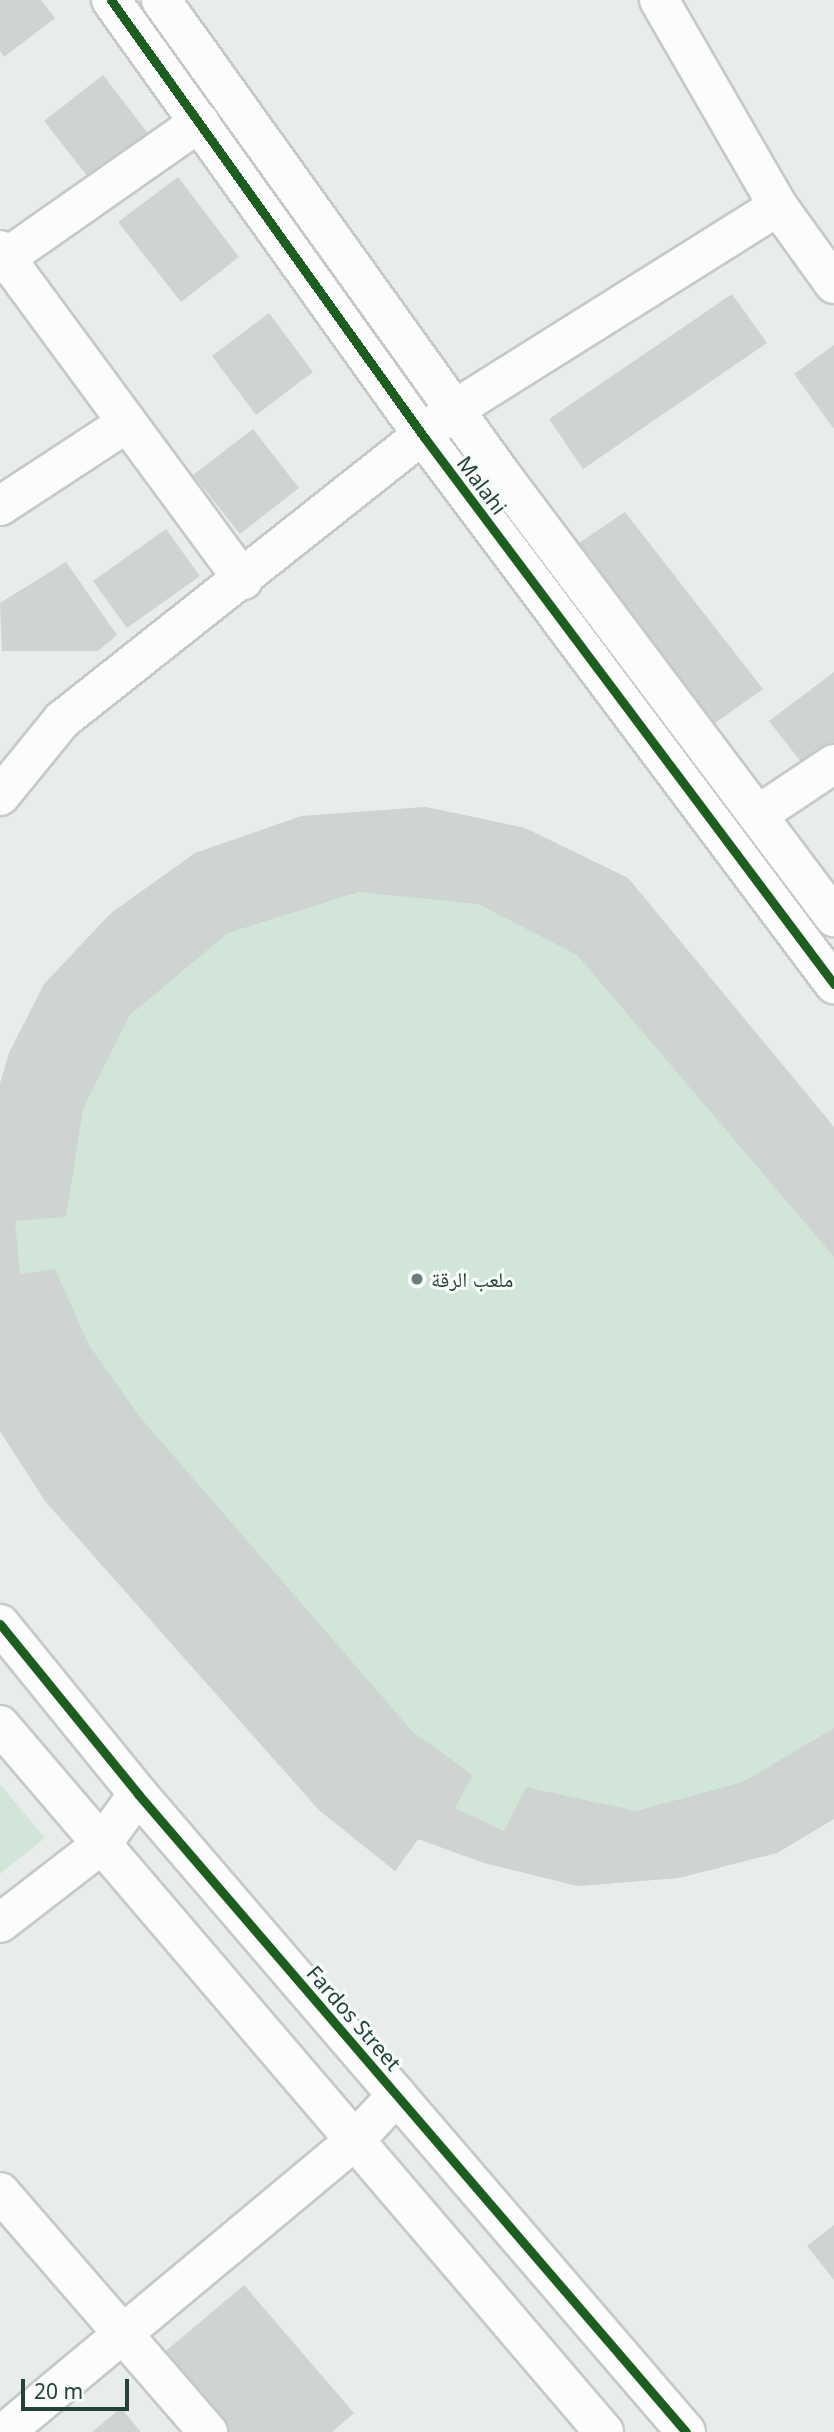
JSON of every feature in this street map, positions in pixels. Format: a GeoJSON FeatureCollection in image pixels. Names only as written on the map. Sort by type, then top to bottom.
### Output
{"type":"FeatureCollection","features":[{"type":"Feature","properties":{"kind":"street","name":"Malahi"},"geometry":{"type":"LineString","coordinates":[[111,0],[424,437],[834,984]]}},
{"type":"Feature","properties":{"kind":"street","name":"Malahi"},"geometry":{"type":"LineString","coordinates":[[161,0],[455,409],[834,917]]}},
{"type":"Feature","properties":{"kind":"street"},"geometry":{"type":"LineString","coordinates":[[659,0],[778,206],[834,284]]}},
{"type":"Feature","properties":{"kind":"street"},"geometry":{"type":"LineString","coordinates":[[200,122],[2,256],[243,580]]}},
{"type":"Feature","properties":{"kind":"street"},"geometry":{"type":"LineString","coordinates":[[3,783],[62,720],[424,437],[455,409],[778,206]]}},
{"type":"Feature","properties":{"kind":"street"},"geometry":{"type":"LineString","coordinates":[[0,506],[127,423]]}},
{"type":"Feature","properties":{"kind":"street"},"geometry":{"type":"LineString","coordinates":[[759,814],[834,764]]}},
{"type":"Feature","properties":{"kind":"street","name":"Fardos Street"},"geometry":{"type":"LineString","coordinates":[[0,1625],[138,1794],[686,2432]]}},
{"type":"Feature","properties":{"kind":"street"},"geometry":{"type":"LineString","coordinates":[[0,1725],[604,2432]]}},
{"type":"Feature","properties":{"kind":"street"},"geometry":{"type":"LineString","coordinates":[[0,1923],[101,1845],[138,1794]]}},
{"type":"Feature","properties":{"kind":"street"},"geometry":{"type":"LineString","coordinates":[[5,2432],[354,2141],[397,2095]]}},
{"type":"Feature","properties":{"kind":"street"},"geometry":{"type":"LineString","coordinates":[[0,2192],[208,2432]]}},
{"type":"Feature","properties":{"kind":"green space","name":"ملعب الرقة"},"geometry":{"type":"Polygon","coordinates":[[[426,807],[525,828],[628,878],[834,1127],[834,1819],[777,1853],[678,1878],[578,1886],[484,1863],[419,1839],[395,1871],[319,1810],[45,1501],[0,1431],[0,1084],[9,1053],[195,853],[302,816],[426,807]]]}},
{"type":"Feature","properties":{"kind":"green space"},"geometry":{"type":"Polygon","coordinates":[[[0,1784],[45,1838],[0,1874],[0,1784]]]}},
{"type":"Feature","properties":{"kind":"building"},"geometry":{"type":"Polygon","coordinates":[[[0,0],[41,0],[55,18],[4,57],[0,51],[0,0]]]}},
{"type":"Feature","properties":{"kind":"building"},"geometry":{"type":"Polygon","coordinates":[[[103,75],[150,136],[92,182],[44,121],[103,75]]]}},
{"type":"Feature","properties":{"kind":"building"},"geometry":{"type":"Polygon","coordinates":[[[178,177],[239,257],[181,302],[118,222],[178,177]]]}},
{"type":"Feature","properties":{"kind":"building"},"geometry":{"type":"Polygon","coordinates":[[[732,294],[767,343],[583,469],[549,419],[732,294]]]}},
{"type":"Feature","properties":{"kind":"building"},"geometry":{"type":"Polygon","coordinates":[[[269,313],[313,372],[256,415],[212,356],[269,313]]]}},
{"type":"Feature","properties":{"kind":"building"},"geometry":{"type":"Polygon","coordinates":[[[834,345],[834,429],[794,374],[834,345]]]}},
{"type":"Feature","properties":{"kind":"building"},"geometry":{"type":"Polygon","coordinates":[[[253,429],[299,488],[240,534],[193,475],[253,429]]]}},
{"type":"Feature","properties":{"kind":"building"},"geometry":{"type":"Polygon","coordinates":[[[625,512],[763,689],[715,723],[570,549],[625,512]]]}},
{"type":"Feature","properties":{"kind":"building"},"geometry":{"type":"Polygon","coordinates":[[[166,529],[200,576],[127,628],[93,581],[166,529]]]}},
{"type":"Feature","properties":{"kind":"building"},"geometry":{"type":"Polygon","coordinates":[[[66,562],[117,635],[98,651],[2,651],[0,603],[66,562]]]}},
{"type":"Feature","properties":{"kind":"building"},"geometry":{"type":"Polygon","coordinates":[[[834,672],[834,744],[805,767],[769,721],[834,672]]]}},
{"type":"Feature","properties":{"kind":"building"},"geometry":{"type":"Polygon","coordinates":[[[426,807],[525,828],[628,878],[834,1127],[834,1257],[577,955],[478,904],[359,892],[228,933],[130,1015],[83,1109],[66,1217],[15,1221],[20,1274],[55,1269],[89,1345],[140,1417],[413,1732],[473,1775],[455,1808],[504,1831],[526,1787],[636,1811],[743,1782],[834,1728],[834,1819],[777,1853],[678,1878],[578,1886],[484,1863],[418,1839],[395,1871],[319,1810],[45,1501],[0,1431],[0,1084],[9,1053],[44,984],[111,913],[195,853],[302,816],[426,807]]]}},
{"type":"Feature","properties":{"kind":"building"},"geometry":{"type":"Polygon","coordinates":[[[834,2225],[834,2280],[807,2246],[834,2225]]]}},
{"type":"Feature","properties":{"kind":"building"},"geometry":{"type":"Polygon","coordinates":[[[244,2285],[354,2413],[332,2432],[226,2432],[160,2356],[244,2285]]]}},
{"type":"Feature","properties":{"kind":"building"},"geometry":{"type":"Polygon","coordinates":[[[121,2408],[141,2432],[92,2432],[121,2408]]]}},
{"type":"Feature","properties":{"kind":"cycle path"},"geometry":{"type":"LineString","coordinates":[[111,0],[424,437],[834,984]]}},
{"type":"Feature","properties":{"kind":"cycle path"},"geometry":{"type":"LineString","coordinates":[[0,1624],[138,1794],[686,2432]]}},
{"type":"Feature","properties":{"kind":"place","name":"ملعب الرقة"},"geometry":{"type":"Point","coordinates":[417,1279]}}]}
